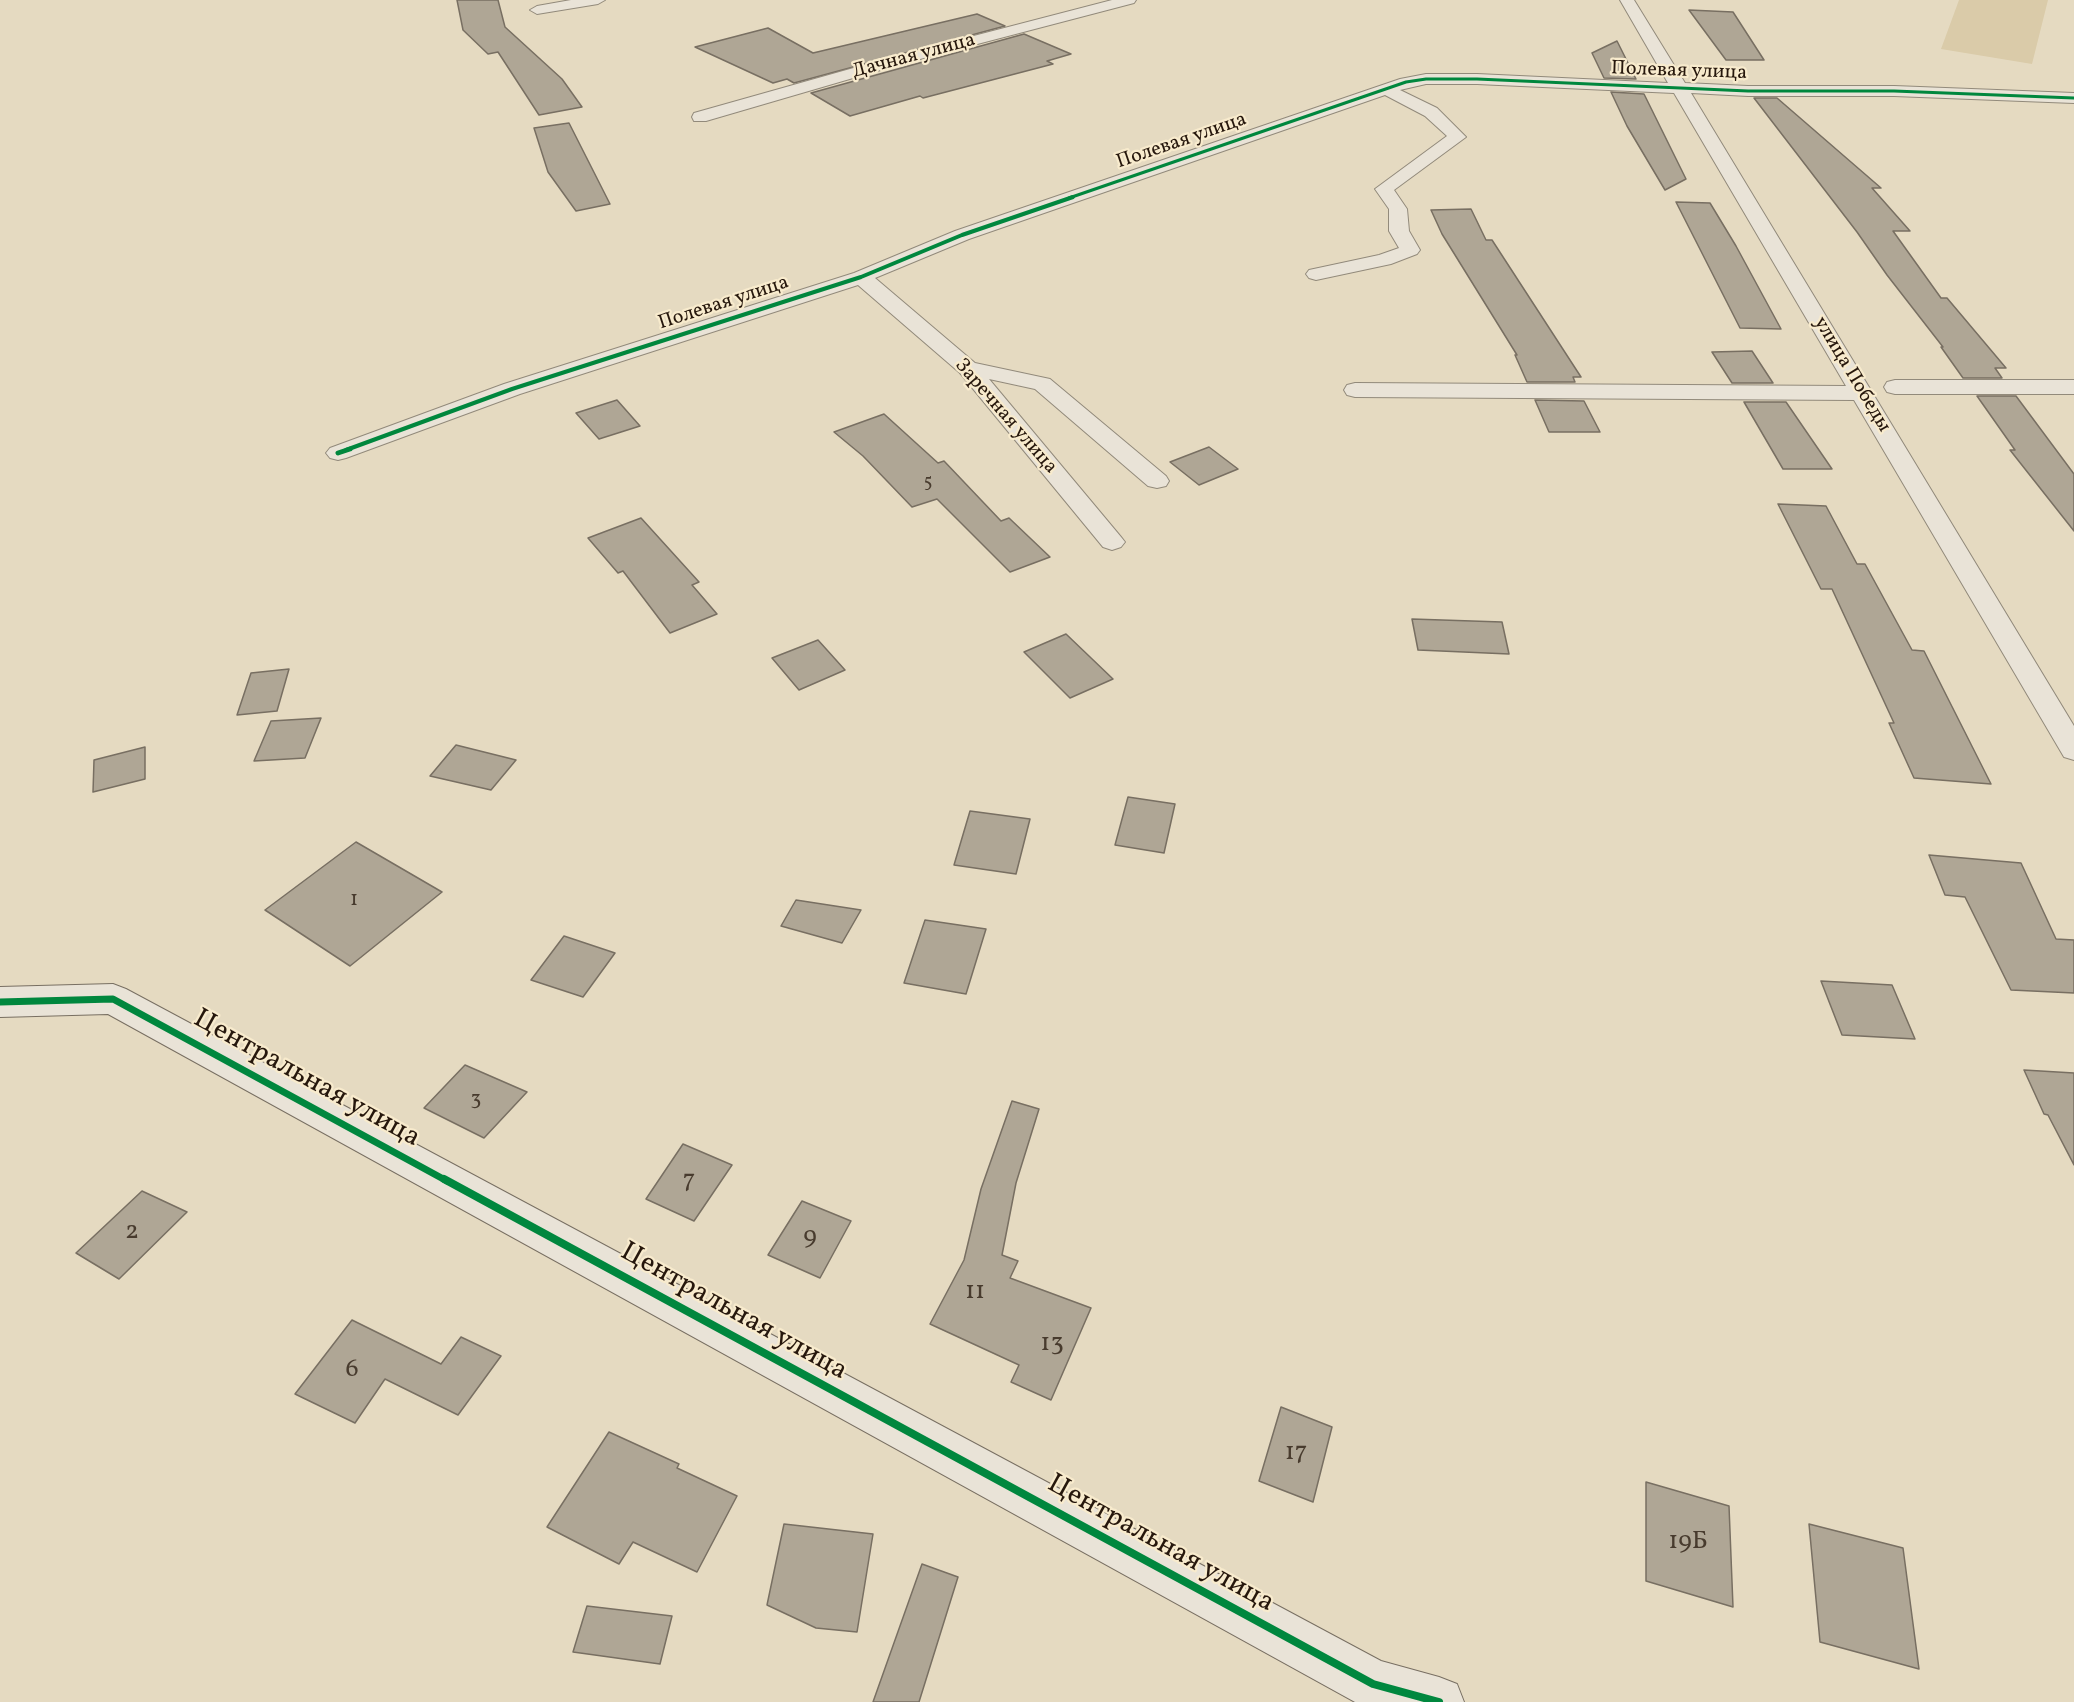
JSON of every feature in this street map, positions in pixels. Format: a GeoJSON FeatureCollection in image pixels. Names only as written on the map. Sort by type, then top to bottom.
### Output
{"type":"FeatureCollection","features":[{"type":"Feature","properties":{"kind":"street"},"geometry":{"type":"LineString","coordinates":[[537,10],[598,0]]}},
{"type":"Feature","properties":{"kind":"street","name":"Дачная улица"},"geometry":{"type":"LineString","coordinates":[[700,117],[895,61],[1129,0]]}},
{"type":"Feature","properties":{"kind":"street","name":"улица Победы"},"geometry":{"type":"LineString","coordinates":[[1627,0],[2074,750]]}},
{"type":"Feature","properties":{"kind":"street","name":"Полевая улица"},"geometry":{"type":"LineString","coordinates":[[338,453],[512,389],[861,277],[963,235],[1406,82],[1426,79],[1748,92],[1894,91],[2074,98]]}},
{"type":"Feature","properties":{"kind":"street"},"geometry":{"type":"LineString","coordinates":[[1316,273],[1384,260],[1410,250],[1399,231],[1398,209],[1384,189],[1457,137],[1431,112],[1386,89]]}},
{"type":"Feature","properties":{"kind":"street","name":"Заречная улица"},"geometry":{"type":"LineString","coordinates":[[861,277],[968,369],[1112,542]]}},
{"type":"Feature","properties":{"kind":"street"},"geometry":{"type":"LineString","coordinates":[[968,369],[1042,384],[1157,481]]}},
{"type":"Feature","properties":{"kind":"street"},"geometry":{"type":"LineString","coordinates":[[1895,387],[2074,387]]}},
{"type":"Feature","properties":{"kind":"street"},"geometry":{"type":"LineString","coordinates":[[1355,390],[1862,393]]}},
{"type":"Feature","properties":{"kind":"street","name":"Центральная улица"},"geometry":{"type":"LineString","coordinates":[[0,1002],[113,999],[1373,1684],[1439,1702]]}},
{"type":"Feature","properties":{"kind":"shaded area"},"geometry":{"type":"Polygon","coordinates":[[[1959,0],[2048,0],[2032,64],[1941,49],[1959,0]]]}},
{"type":"Feature","properties":{"kind":"building"},"geometry":{"type":"Polygon","coordinates":[[[457,0],[498,0],[505,27],[562,79],[582,107],[539,115],[498,52],[488,54],[463,30],[457,0]]]}},
{"type":"Feature","properties":{"kind":"building"},"geometry":{"type":"Polygon","coordinates":[[[1689,10],[1733,12],[1764,60],[1726,60],[1689,10]]]}},
{"type":"Feature","properties":{"kind":"building"},"geometry":{"type":"Polygon","coordinates":[[[977,14],[1005,26],[794,83],[787,79],[773,83],[695,47],[768,28],[813,53],[977,14]]]}},
{"type":"Feature","properties":{"kind":"building"},"geometry":{"type":"Polygon","coordinates":[[[1024,34],[1071,54],[1047,61],[1053,64],[923,98],[920,96],[850,116],[811,93],[1024,34]]]}},
{"type":"Feature","properties":{"kind":"building"},"geometry":{"type":"Polygon","coordinates":[[[1617,41],[1636,79],[1604,78],[1592,53],[1617,41]]]}},
{"type":"Feature","properties":{"kind":"building"},"geometry":{"type":"Polygon","coordinates":[[[1611,92],[1644,94],[1686,179],[1665,190],[1627,126],[1611,92]]]}},
{"type":"Feature","properties":{"kind":"building"},"geometry":{"type":"Polygon","coordinates":[[[1754,98],[1777,98],[1881,188],[1872,188],[1910,231],[1893,231],[1941,298],[1947,298],[2006,368],[1995,368],[2002,378],[1963,378],[1941,347],[1943,347],[1754,98]]]}},
{"type":"Feature","properties":{"kind":"building"},"geometry":{"type":"Polygon","coordinates":[[[569,123],[610,204],[576,211],[548,172],[534,128],[569,123]]]}},
{"type":"Feature","properties":{"kind":"building"},"geometry":{"type":"Polygon","coordinates":[[[1676,202],[1710,203],[1781,329],[1740,328],[1676,202]]]}},
{"type":"Feature","properties":{"kind":"building"},"geometry":{"type":"Polygon","coordinates":[[[1471,209],[1486,240],[1492,240],[1581,377],[1573,377],[1575,382],[1527,382],[1515,355],[1517,355],[1442,234],[1431,210],[1471,209]]]}},
{"type":"Feature","properties":{"kind":"building"},"geometry":{"type":"Polygon","coordinates":[[[1752,351],[1773,383],[1732,383],[1712,352],[1752,351]]]}},
{"type":"Feature","properties":{"kind":"building"},"geometry":{"type":"Polygon","coordinates":[[[1977,396],[2016,396],[2074,474],[2074,531],[2010,450],[2015,450],[1977,396]]]}},
{"type":"Feature","properties":{"kind":"building"},"geometry":{"type":"Polygon","coordinates":[[[617,400],[640,426],[599,439],[576,413],[617,400]]]}},
{"type":"Feature","properties":{"kind":"building"},"geometry":{"type":"Polygon","coordinates":[[[1535,400],[1584,401],[1600,432],[1549,432],[1535,400]]]}},
{"type":"Feature","properties":{"kind":"building"},"geometry":{"type":"Polygon","coordinates":[[[1744,402],[1786,402],[1832,469],[1783,469],[1744,402]]]}},
{"type":"Feature","properties":{"kind":"building"},"geometry":{"type":"Polygon","coordinates":[[[884,414],[938,463],[944,461],[1001,521],[1009,518],[1050,557],[1010,572],[937,499],[912,507],[863,456],[834,432],[884,414]]]}},
{"type":"Feature","properties":{"kind":"building"},"geometry":{"type":"Polygon","coordinates":[[[1209,447],[1238,469],[1199,485],[1170,462],[1209,447]]]}},
{"type":"Feature","properties":{"kind":"building"},"geometry":{"type":"Polygon","coordinates":[[[1778,504],[1826,506],[1857,564],[1865,564],[1912,650],[1924,651],[1991,784],[1914,778],[1889,723],[1894,723],[1832,589],[1821,589],[1778,504]]]}},
{"type":"Feature","properties":{"kind":"building"},"geometry":{"type":"Polygon","coordinates":[[[641,518],[699,582],[692,585],[717,614],[670,633],[623,571],[618,573],[588,538],[641,518]]]}},
{"type":"Feature","properties":{"kind":"building"},"geometry":{"type":"Polygon","coordinates":[[[1412,619],[1502,622],[1509,654],[1418,650],[1412,619]]]}},
{"type":"Feature","properties":{"kind":"building"},"geometry":{"type":"Polygon","coordinates":[[[1066,634],[1113,679],[1070,698],[1024,652],[1066,634]]]}},
{"type":"Feature","properties":{"kind":"building"},"geometry":{"type":"Polygon","coordinates":[[[818,640],[845,670],[799,690],[772,658],[818,640]]]}},
{"type":"Feature","properties":{"kind":"building"},"geometry":{"type":"Polygon","coordinates":[[[289,669],[277,711],[237,715],[251,673],[289,669]]]}},
{"type":"Feature","properties":{"kind":"building"},"geometry":{"type":"Polygon","coordinates":[[[321,718],[305,758],[254,761],[271,721],[321,718]]]}},
{"type":"Feature","properties":{"kind":"building"},"geometry":{"type":"Polygon","coordinates":[[[456,745],[516,760],[491,790],[430,776],[456,745]]]}},
{"type":"Feature","properties":{"kind":"building"},"geometry":{"type":"Polygon","coordinates":[[[145,747],[145,779],[93,792],[94,760],[145,747]]]}},
{"type":"Feature","properties":{"kind":"building"},"geometry":{"type":"Polygon","coordinates":[[[1128,797],[1175,804],[1164,853],[1115,845],[1128,797]]]}},
{"type":"Feature","properties":{"kind":"building"},"geometry":{"type":"Polygon","coordinates":[[[970,811],[1030,819],[1016,874],[954,865],[970,811]]]}},
{"type":"Feature","properties":{"kind":"building"},"geometry":{"type":"Polygon","coordinates":[[[356,842],[442,892],[350,966],[265,910],[356,842]]]}},
{"type":"Feature","properties":{"kind":"building"},"geometry":{"type":"Polygon","coordinates":[[[1929,855],[2021,863],[2056,939],[2074,940],[2074,993],[2011,990],[1965,897],[1945,895],[1929,855]]]}},
{"type":"Feature","properties":{"kind":"building"},"geometry":{"type":"Polygon","coordinates":[[[796,900],[861,910],[842,943],[781,926],[796,900]]]}},
{"type":"Feature","properties":{"kind":"building"},"geometry":{"type":"Polygon","coordinates":[[[925,920],[986,929],[966,994],[904,983],[925,920]]]}},
{"type":"Feature","properties":{"kind":"building"},"geometry":{"type":"Polygon","coordinates":[[[564,936],[615,953],[583,997],[531,980],[564,936]]]}},
{"type":"Feature","properties":{"kind":"building"},"geometry":{"type":"Polygon","coordinates":[[[1821,981],[1892,985],[1915,1039],[1842,1035],[1821,981]]]}},
{"type":"Feature","properties":{"kind":"building"},"geometry":{"type":"Polygon","coordinates":[[[465,1065],[527,1092],[484,1138],[424,1108],[465,1065]]]}},
{"type":"Feature","properties":{"kind":"building"},"geometry":{"type":"Polygon","coordinates":[[[2024,1070],[2074,1073],[2074,1165],[2048,1115],[2044,1114],[2024,1070]]]}},
{"type":"Feature","properties":{"kind":"building"},"geometry":{"type":"Polygon","coordinates":[[[1012,1101],[1039,1109],[1016,1183],[1002,1255],[1018,1261],[1010,1278],[1091,1308],[1051,1400],[1011,1382],[1019,1365],[930,1324],[964,1260],[981,1189],[1012,1101]]]}},
{"type":"Feature","properties":{"kind":"building"},"geometry":{"type":"Polygon","coordinates":[[[683,1144],[732,1165],[694,1221],[646,1199],[683,1144]]]}},
{"type":"Feature","properties":{"kind":"building"},"geometry":{"type":"Polygon","coordinates":[[[142,1191],[187,1212],[119,1279],[76,1253],[142,1191]]]}},
{"type":"Feature","properties":{"kind":"building"},"geometry":{"type":"Polygon","coordinates":[[[802,1201],[851,1221],[820,1278],[768,1255],[802,1201]]]}},
{"type":"Feature","properties":{"kind":"building"},"geometry":{"type":"Polygon","coordinates":[[[352,1320],[441,1364],[461,1337],[501,1356],[458,1415],[385,1379],[355,1423],[295,1394],[352,1320]]]}},
{"type":"Feature","properties":{"kind":"building"},"geometry":{"type":"Polygon","coordinates":[[[1281,1407],[1332,1427],[1313,1502],[1259,1481],[1281,1407]]]}},
{"type":"Feature","properties":{"kind":"building"},"geometry":{"type":"Polygon","coordinates":[[[609,1432],[679,1464],[677,1468],[737,1496],[697,1572],[633,1542],[619,1564],[547,1527],[609,1432]]]}},
{"type":"Feature","properties":{"kind":"building"},"geometry":{"type":"Polygon","coordinates":[[[1646,1482],[1729,1506],[1733,1607],[1646,1581],[1646,1482]]]}},
{"type":"Feature","properties":{"kind":"building"},"geometry":{"type":"Polygon","coordinates":[[[784,1524],[873,1534],[857,1632],[816,1628],[767,1605],[784,1524]]]}},
{"type":"Feature","properties":{"kind":"building"},"geometry":{"type":"Polygon","coordinates":[[[1809,1524],[1903,1548],[1919,1669],[1820,1642],[1809,1524]]]}},
{"type":"Feature","properties":{"kind":"building"},"geometry":{"type":"Polygon","coordinates":[[[922,1564],[958,1577],[919,1702],[873,1702],[922,1564]]]}},
{"type":"Feature","properties":{"kind":"building"},"geometry":{"type":"Polygon","coordinates":[[[587,1606],[672,1616],[660,1664],[573,1652],[587,1606]]]}},
{"type":"Feature","properties":{"kind":"cycle path"},"geometry":{"type":"LineString","coordinates":[[338,453],[512,389],[861,277],[962,235],[1406,82],[1426,79],[1477,79],[1748,91],[1894,91],[2074,98]]}},
{"type":"Feature","properties":{"kind":"cycle path"},"geometry":{"type":"LineString","coordinates":[[0,1002],[113,999],[1373,1684],[1439,1702]]}}]}
